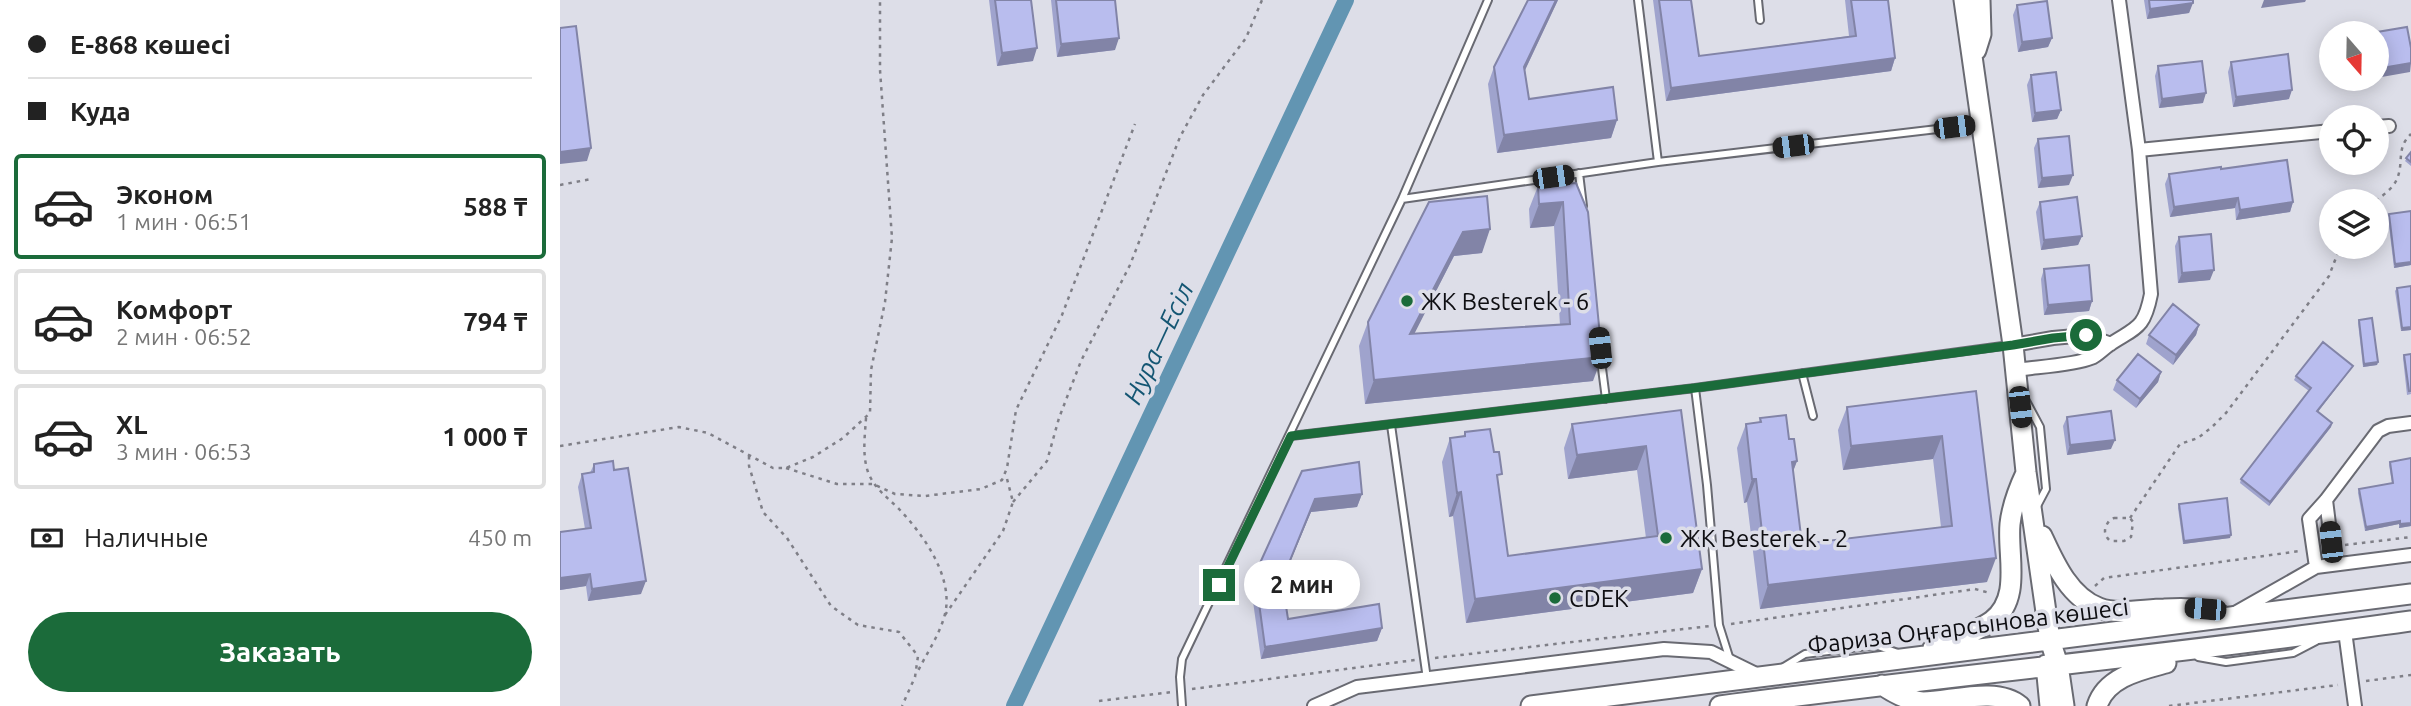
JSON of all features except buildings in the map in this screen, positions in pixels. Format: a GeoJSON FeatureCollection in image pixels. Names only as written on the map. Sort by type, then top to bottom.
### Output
{"type":"FeatureCollection","features":[{"type":"Feature","properties":{"kind":"street"},"geometry":{"type":"LineString","coordinates":[[1964,0],[2013,345],[2026,472],[2050,640],[2050,706]]}},
{"type":"Feature","properties":{"kind":"street"},"geometry":{"type":"LineString","coordinates":[[1972,61],[1981,34],[1980,0]]}},
{"type":"Feature","properties":{"kind":"street"},"geometry":{"type":"LineString","coordinates":[[2017,378],[2092,358],[2129,334],[2140,324],[2147,311],[2151,294],[2139,150],[2119,0]]}},
{"type":"Feature","properties":{"kind":"street"},"geometry":{"type":"LineString","coordinates":[[2139,150],[2319,132]]}},
{"type":"Feature","properties":{"kind":"street"},"geometry":{"type":"LineString","coordinates":[[2013,345],[2086,335],[2111,344]]}},
{"type":"Feature","properties":{"kind":"street"},"geometry":{"type":"LineString","coordinates":[[2316,567],[2309,519],[2378,431],[2388,426],[2411,423]]}},
{"type":"Feature","properties":{"kind":"street"},"geometry":{"type":"LineString","coordinates":[[1909,658],[1992,621],[2006,602],[2010,593],[2010,526],[2014,500],[2026,472]]}},
{"type":"Feature","properties":{"kind":"street"},"geometry":{"type":"LineString","coordinates":[[2326,500],[2334,564]]}},
{"type":"Feature","properties":{"kind":"street"},"geometry":{"type":"LineString","coordinates":[[2033,517],[2067,583],[2098,608],[2112,610],[2190,608],[2205,609],[2229,617],[2316,567],[2411,555]]}},
{"type":"Feature","properties":{"kind":"street","name":"Фариза Оңғарсынова көшесі"},"geometry":{"type":"LineString","coordinates":[[1531,706],[2411,594]]}},
{"type":"Feature","properties":{"kind":"street","name":"Фариза Оңғарсынова көшесі"},"geometry":{"type":"LineString","coordinates":[[1720,706],[1823,699],[1882,685],[2188,652],[2408,623]]}},
{"type":"Feature","properties":{"kind":"street"},"geometry":{"type":"LineString","coordinates":[[2339,631],[2356,706]]}},
{"type":"Feature","properties":{"kind":"street"},"geometry":{"type":"LineString","coordinates":[[1314,706],[1357,687],[1664,649],[1711,652],[1765,676]]}},
{"type":"Feature","properties":{"kind":"street"},"geometry":{"type":"LineString","coordinates":[[2096,706],[2108,687],[2133,672],[2188,652]]}},
{"type":"Feature","properties":{"kind":"street"},"geometry":{"type":"LineString","coordinates":[[2052,665],[2064,706]]}},
{"type":"Feature","properties":{"kind":"street"},"geometry":{"type":"LineString","coordinates":[[1610,706],[1715,693],[1765,676]]}},
{"type":"Feature","properties":{"kind":"street"},"geometry":{"type":"LineString","coordinates":[[1882,685],[1898,695],[1920,702],[1985,696],[2015,702],[2020,706]]}},
{"type":"Feature","properties":{"kind":"lane"},"geometry":{"type":"LineString","coordinates":[[1182,706],[1182,659],[1291,436],[1402,199],[1488,0]]}},
{"type":"Feature","properties":{"kind":"lane"},"geometry":{"type":"LineString","coordinates":[[1638,0],[1658,162]]}},
{"type":"Feature","properties":{"kind":"lane"},"geometry":{"type":"LineString","coordinates":[[1758,0],[1760,20]]}},
{"type":"Feature","properties":{"kind":"lane"},"geometry":{"type":"LineString","coordinates":[[1402,199],[1658,162],[1981,124]]}},
{"type":"Feature","properties":{"kind":"lane"},"geometry":{"type":"LineString","coordinates":[[1579,173],[1584,213]]}},
{"type":"Feature","properties":{"kind":"lane"},"geometry":{"type":"LineString","coordinates":[[1291,436],[1695,388],[2013,345]]}},
{"type":"Feature","properties":{"kind":"lane"},"geometry":{"type":"LineString","coordinates":[[1599,346],[1605,398]]}},
{"type":"Feature","properties":{"kind":"lane"},"geometry":{"type":"LineString","coordinates":[[1802,373],[1813,416]]}},
{"type":"Feature","properties":{"kind":"lane"},"geometry":{"type":"LineString","coordinates":[[2017,378],[2040,427],[2046,489],[2033,517]]}},
{"type":"Feature","properties":{"kind":"lane"},"geometry":{"type":"LineString","coordinates":[[1695,388],[1707,485],[1719,625],[1730,660]]}},
{"type":"Feature","properties":{"kind":"lane"},"geometry":{"type":"LineString","coordinates":[[1391,425],[1427,679]]}},
{"type":"Feature","properties":{"kind":"path"},"geometry":{"type":"LineString","coordinates":[[786,468],[813,457],[843,438],[870,413],[871,370],[885,302],[892,238],[880,70],[880,0]]}},
{"type":"Feature","properties":{"kind":"path"},"geometry":{"type":"LineString","coordinates":[[943,618],[964,592],[1003,531],[1013,502],[1046,461],[1081,361],[1130,265],[1180,137],[1203,95],[1246,38],[1262,0]]}},
{"type":"Feature","properties":{"kind":"path"},"geometry":{"type":"LineString","coordinates":[[561,445],[679,427],[708,433],[773,468],[786,468],[837,484],[876,485],[895,494],[925,496],[981,489],[1002,480],[1016,410],[1067,305],[1135,124]]}},
{"type":"Feature","properties":{"kind":"path"},"geometry":{"type":"LineString","coordinates":[[2389,189],[2395,184],[2399,173],[2402,142],[2411,134]]}},
{"type":"Feature","properties":{"kind":"path"},"geometry":{"type":"LineString","coordinates":[[560,185],[591,179]]}},
{"type":"Feature","properties":{"kind":"path"},"geometry":{"type":"LineString","coordinates":[[2130,518],[2180,444],[2198,438],[2226,413],[2329,276],[2335,259]]}},
{"type":"Feature","properties":{"kind":"path"},"geometry":{"type":"LineString","coordinates":[[866,418],[865,449],[868,471],[876,485],[915,530],[935,561],[945,584],[946,607],[940,630],[902,706]]}},
{"type":"Feature","properties":{"kind":"path"},"geometry":{"type":"LineString","coordinates":[[749,455],[748,466],[764,512],[787,538],[831,606],[859,625],[899,632],[918,656],[915,677]]}},
{"type":"Feature","properties":{"kind":"path"},"geometry":{"type":"LineString","coordinates":[[1005,472],[1013,502]]}},
{"type":"Feature","properties":{"kind":"path"},"geometry":{"type":"LineString","coordinates":[[2130,518],[2134,526],[2131,537],[2124,541],[2109,541],[2105,530],[2109,520],[2130,518]]}},
{"type":"Feature","properties":{"kind":"path"},"geometry":{"type":"LineString","coordinates":[[2332,547],[2411,537]]}},
{"type":"Feature","properties":{"kind":"path"},"geometry":{"type":"LineString","coordinates":[[2083,598],[2104,578],[2313,549]]}},
{"type":"Feature","properties":{"kind":"path"},"geometry":{"type":"LineString","coordinates":[[1099,701],[1424,659],[1719,625],[1975,589],[1988,591],[2006,602]]}},
{"type":"Feature","properties":{"kind":"path"},"geometry":{"type":"LineString","coordinates":[[2169,706],[2411,675]]}},
{"type":"Feature","properties":{"kind":"waterway","name":"Нура—Есіл"},"geometry":{"type":"LineString","coordinates":[[1014,706],[1346,0]]}},
{"type":"Feature","properties":{"kind":"place","name":"ЖК Besterek - 6"},"geometry":{"type":"Point","coordinates":[1407,301]}},
{"type":"Feature","properties":{"kind":"place","name":"ЖК Besterek - 2"},"geometry":{"type":"Point","coordinates":[1666,538]}},
{"type":"Feature","properties":{"kind":"place","name":"CDEK"},"geometry":{"type":"Point","coordinates":[1555,598]}},
{"type":"Feature","properties":{"kind":"route"},"geometry":{"type":"LineString","coordinates":[[1219,585],[1291,436],[1695,388],[2086,335]]}}]}
